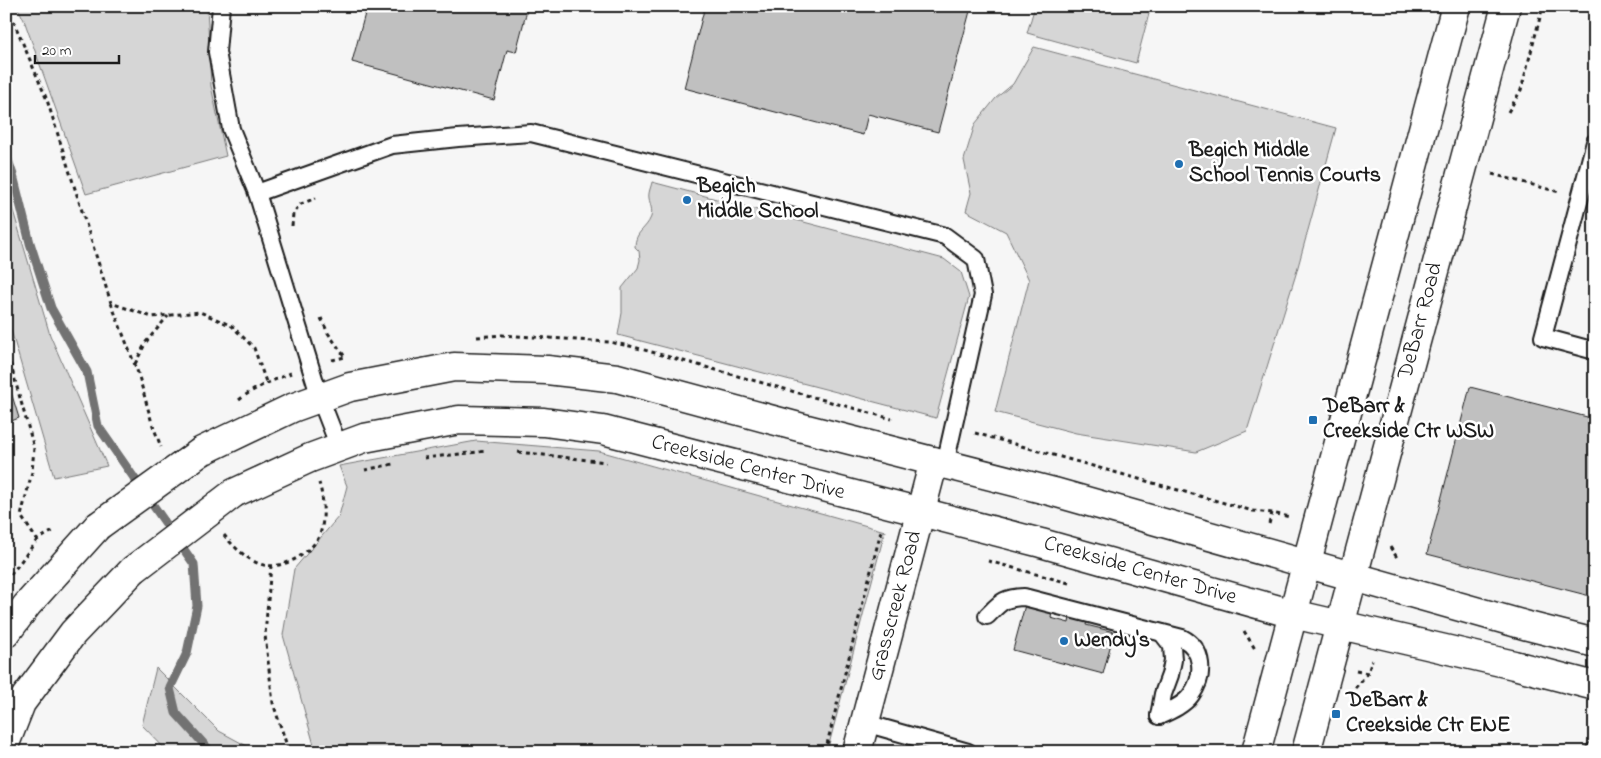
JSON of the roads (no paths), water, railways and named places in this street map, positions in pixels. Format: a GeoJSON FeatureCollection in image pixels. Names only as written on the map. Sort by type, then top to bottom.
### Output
{"type":"FeatureCollection","features":[{"type":"Feature","properties":{"kind":"street"},"geometry":{"type":"LineString","coordinates":[[1256,752],[1305,562],[1456,6]]}},
{"type":"Feature","properties":{"kind":"street","name":"DeBarr Road"},"geometry":{"type":"LineString","coordinates":[[1306,752],[1506,6]]}},
{"type":"Feature","properties":{"kind":"street"},"geometry":{"type":"LineString","coordinates":[[6,633],[27,605],[98,526],[202,451],[292,408],[350,387],[454,367],[547,370],[623,379],[799,427],[1054,492],[1595,643]]}},
{"type":"Feature","properties":{"kind":"street","name":"Creekside Center Drive"},"geometry":{"type":"LineString","coordinates":[[6,741],[21,703],[72,634],[133,570],[234,493],[310,458],[364,438],[459,420],[544,422],[613,432],[1041,543],[1293,614],[1514,665],[1595,686]]}},
{"type":"Feature","properties":{"kind":"street","name":"Grasscreek Road"},"geometry":{"type":"LineString","coordinates":[[857,752],[920,513],[939,462]]}},
{"type":"Feature","properties":{"kind":"lane"},"geometry":{"type":"LineString","coordinates":[[221,6],[217,52],[231,129],[256,193],[320,398],[339,447]]}},
{"type":"Feature","properties":{"kind":"lane"},"geometry":{"type":"LineString","coordinates":[[256,193],[392,145],[531,133],[944,236],[976,259],[983,295],[939,462]]}},
{"type":"Feature","properties":{"kind":"lane"},"geometry":{"type":"LineString","coordinates":[[1595,142],[1543,337],[1595,350]]}},
{"type":"Feature","properties":{"kind":"lane"},"geometry":{"type":"LineString","coordinates":[[988,616],[1001,602],[1010,597],[1024,597],[1162,633],[1191,643],[1198,652],[1201,666],[1196,687],[1191,696],[1181,704],[1159,716],[1173,660],[1172,646],[1162,633]]}},
{"type":"Feature","properties":{"kind":"lane"},"geometry":{"type":"LineString","coordinates":[[864,723],[924,746],[968,752]]}},
{"type":"Feature","properties":{"kind":"waterway"},"geometry":{"type":"LineString","coordinates":[[6,154],[30,243],[51,308],[87,372],[98,426],[194,564],[197,606],[187,653],[170,688],[176,713],[211,752]]}},
{"type":"Feature","properties":{"kind":"place","name":"Begich Middle School Tennis Courts"},"geometry":{"type":"Point","coordinates":[1179,164]}},
{"type":"Feature","properties":{"kind":"place","name":"Begich Middle School"},"geometry":{"type":"Point","coordinates":[687,200]}},
{"type":"Feature","properties":{"kind":"place","name":"DeBarr & Creekside Ctr WSW"},"geometry":{"type":"Point","coordinates":[1313,420]}},
{"type":"Feature","properties":{"kind":"place","name":"Wendy's"},"geometry":{"type":"Point","coordinates":[1064,641]}},
{"type":"Feature","properties":{"kind":"place","name":"DeBarr & Creekside Ctr ENE"},"geometry":{"type":"Point","coordinates":[1336,714]}}]}
